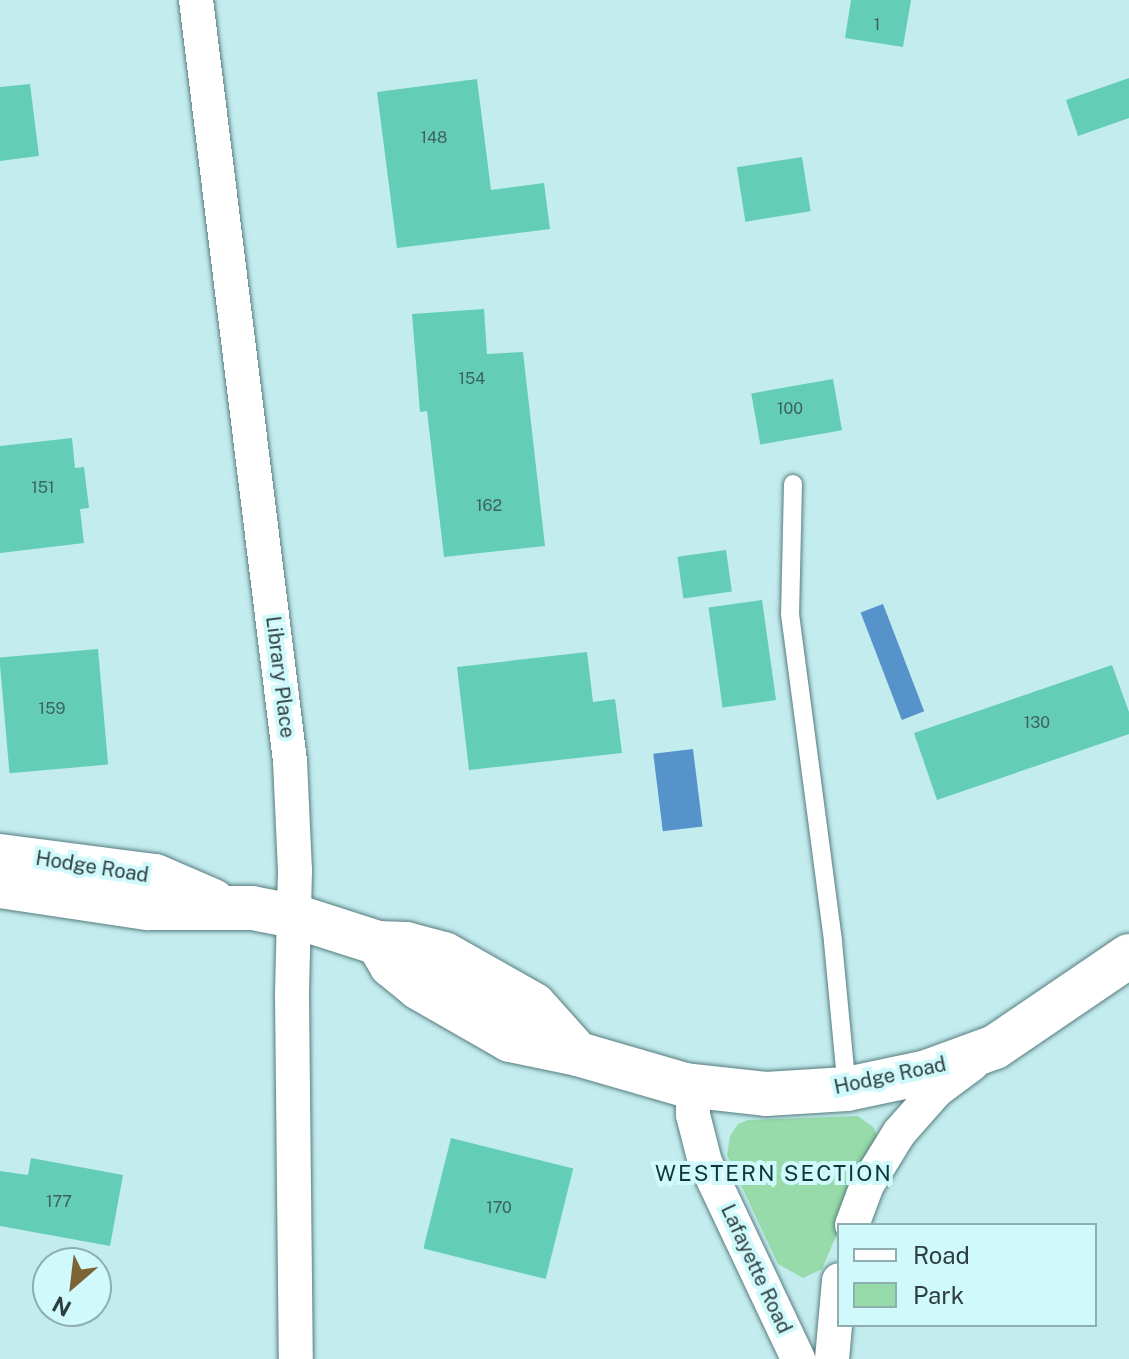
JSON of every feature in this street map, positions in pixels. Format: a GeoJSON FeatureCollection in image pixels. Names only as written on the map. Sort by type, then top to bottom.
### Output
{"type":"FeatureCollection","features":[{"type":"Feature","properties":{"kind":"street","name":"Library Place"},"geometry":{"type":"LineString","coordinates":[[196,0],[290,761],[294,916],[296,1359]]}},
{"type":"Feature","properties":{"kind":"street","name":"Hodge Road"},"geometry":{"type":"LineString","coordinates":[[0,856],[155,876],[228,906]]}},
{"type":"Feature","properties":{"kind":"street","name":"Hodge Road"},"geometry":{"type":"LineString","coordinates":[[0,886],[148,908],[228,906],[294,916],[378,943],[391,965],[419,988],[510,1040],[578,1054],[615,1067],[693,1086],[766,1094],[847,1089],[927,1072],[995,1047],[1129,956]]}},
{"type":"Feature","properties":{"kind":"street"},"geometry":{"type":"LineString","coordinates":[[853,1223],[867,1185],[899,1133],[937,1090],[995,1047]]}},
{"type":"Feature","properties":{"kind":"street","name":"Lafayette Road"},"geometry":{"type":"LineString","coordinates":[[693,1086],[693,1115],[705,1162],[798,1359]]}},
{"type":"Feature","properties":{"kind":"street"},"geometry":{"type":"LineString","coordinates":[[832,1359],[837,1303]]}},
{"type":"Feature","properties":{"kind":"lane"},"geometry":{"type":"LineString","coordinates":[[793,484],[790,614],[833,942],[847,1089]]}},
{"type":"Feature","properties":{"kind":"green space"},"geometry":{"type":"Polygon","coordinates":[[[858,1116],[873,1127],[878,1137],[842,1223],[837,1223],[837,1234],[822,1269],[803,1278],[778,1264],[727,1155],[730,1136],[738,1124],[748,1120],[858,1116]]]}},
{"type":"Feature","properties":{"kind":"water"},"geometry":{"type":"Polygon","coordinates":[[[883,604],[924,711],[902,720],[861,613],[883,604]]]}},
{"type":"Feature","properties":{"kind":"water"},"geometry":{"type":"Polygon","coordinates":[[[693,749],[703,826],[663,831],[653,754],[693,749]]]}},
{"type":"Feature","properties":{"kind":"building"},"geometry":{"type":"Polygon","coordinates":[[[851,0],[911,0],[903,47],[845,38],[851,0]]]}},
{"type":"Feature","properties":{"kind":"building"},"geometry":{"type":"Polygon","coordinates":[[[1129,78],[1129,118],[1078,136],[1066,100],[1129,78]]]}},
{"type":"Feature","properties":{"kind":"building"},"geometry":{"type":"Polygon","coordinates":[[[477,79],[491,190],[544,183],[550,229],[397,248],[377,92],[477,79]]]}},
{"type":"Feature","properties":{"kind":"building"},"geometry":{"type":"Polygon","coordinates":[[[30,84],[39,156],[0,161],[0,87],[30,84]]]}},
{"type":"Feature","properties":{"kind":"building"},"geometry":{"type":"Polygon","coordinates":[[[802,157],[811,211],[745,222],[737,167],[802,157]]]}},
{"type":"Feature","properties":{"kind":"building"},"geometry":{"type":"Polygon","coordinates":[[[484,309],[487,354],[523,352],[545,546],[444,557],[427,411],[420,412],[412,314],[484,309]]]}},
{"type":"Feature","properties":{"kind":"building"},"geometry":{"type":"Polygon","coordinates":[[[833,379],[842,430],[760,445],[751,393],[833,379]]]}},
{"type":"Feature","properties":{"kind":"building"},"geometry":{"type":"Polygon","coordinates":[[[72,438],[75,468],[84,467],[89,508],[80,509],[84,543],[0,553],[0,446],[72,438]]]}},
{"type":"Feature","properties":{"kind":"building"},"geometry":{"type":"Polygon","coordinates":[[[726,550],[732,592],[683,598],[677,557],[726,550]]]}},
{"type":"Feature","properties":{"kind":"building"},"geometry":{"type":"Polygon","coordinates":[[[762,600],[776,700],[723,708],[709,608],[762,600]]]}},
{"type":"Feature","properties":{"kind":"building"},"geometry":{"type":"Polygon","coordinates":[[[98,649],[108,765],[9,773],[0,658],[98,649]]]}},
{"type":"Feature","properties":{"kind":"building"},"geometry":{"type":"Polygon","coordinates":[[[587,652],[593,702],[615,699],[622,753],[469,770],[457,667],[587,652]]]}},
{"type":"Feature","properties":{"kind":"building"},"geometry":{"type":"Polygon","coordinates":[[[1112,665],[1129,712],[1129,734],[937,800],[914,733],[1112,665]]]}},
{"type":"Feature","properties":{"kind":"building"},"geometry":{"type":"Polygon","coordinates":[[[451,1138],[573,1168],[546,1279],[423,1249],[451,1138]]]}},
{"type":"Feature","properties":{"kind":"building"},"geometry":{"type":"Polygon","coordinates":[[[31,1158],[123,1175],[110,1246],[0,1226],[0,1171],[28,1175],[31,1158]]]}},
{"type":"Feature","properties":{"kind":"district","name":"WESTERN SECTION"},"geometry":{"type":"Point","coordinates":[774,1174]}}]}
